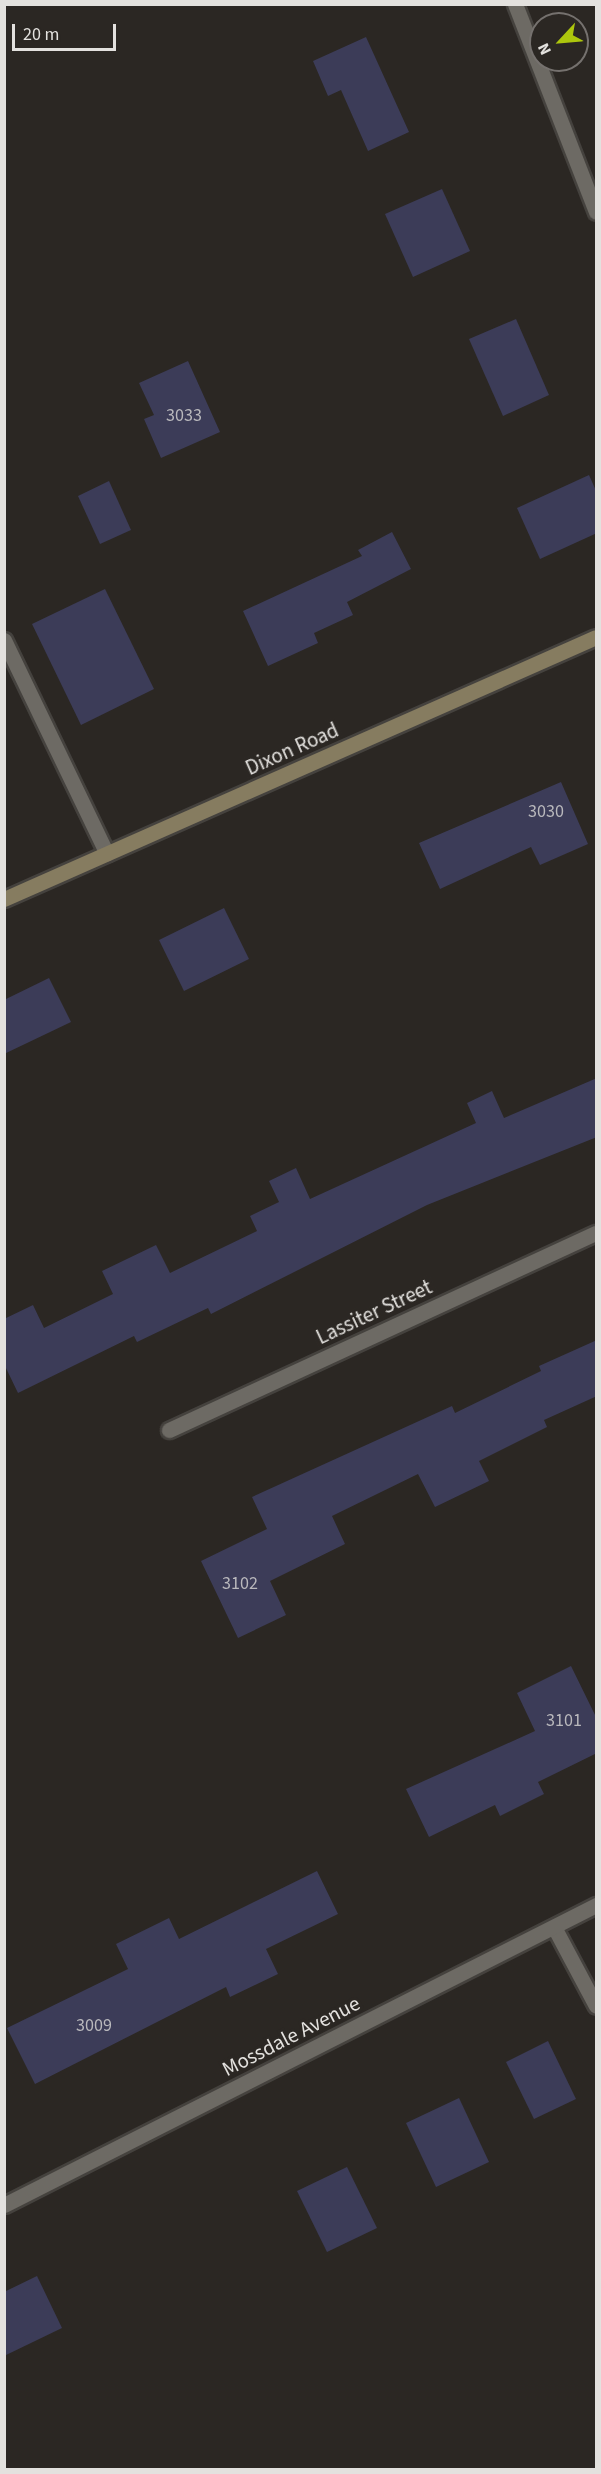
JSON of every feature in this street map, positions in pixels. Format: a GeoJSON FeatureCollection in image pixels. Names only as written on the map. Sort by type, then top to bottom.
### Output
{"type":"FeatureCollection","features":[{"type":"Feature","properties":{"kind":"street"},"geometry":{"type":"LineString","coordinates":[[515,4],[597,212]]}},
{"type":"Feature","properties":{"kind":"street","name":"Dixon Road"},"geometry":{"type":"LineString","coordinates":[[4,899],[597,637]]}},
{"type":"Feature","properties":{"kind":"street"},"geometry":{"type":"LineString","coordinates":[[4,639],[107,854]]}},
{"type":"Feature","properties":{"kind":"street","name":"Lassiter Street"},"geometry":{"type":"LineString","coordinates":[[169,1430],[597,1233]]}},
{"type":"Feature","properties":{"kind":"street","name":"Mossdale Avenue"},"geometry":{"type":"LineString","coordinates":[[4,2205],[597,1905]]}},
{"type":"Feature","properties":{"kind":"street"},"geometry":{"type":"LineString","coordinates":[[554,1927],[597,2006]]}},
{"type":"Feature","properties":{"kind":"building"},"geometry":{"type":"Polygon","coordinates":[[[366,37],[409,132],[368,151],[341,90],[328,96],[313,61],[366,37]]]}},
{"type":"Feature","properties":{"kind":"building"},"geometry":{"type":"Polygon","coordinates":[[[442,189],[470,251],[413,277],[385,214],[442,189]]]}},
{"type":"Feature","properties":{"kind":"building"},"geometry":{"type":"Polygon","coordinates":[[[516,319],[549,395],[503,416],[469,339],[516,319]]]}},
{"type":"Feature","properties":{"kind":"building"},"geometry":{"type":"Polygon","coordinates":[[[188,361],[220,432],[161,458],[144,419],[154,415],[139,383],[188,361]]]}},
{"type":"Feature","properties":{"kind":"building"},"geometry":{"type":"Polygon","coordinates":[[[589,475],[597,493],[597,533],[540,559],[517,508],[589,475]]]}},
{"type":"Feature","properties":{"kind":"building"},"geometry":{"type":"Polygon","coordinates":[[[109,481],[131,530],[100,544],[78,496],[109,481]]]}},
{"type":"Feature","properties":{"kind":"building"},"geometry":{"type":"Polygon","coordinates":[[[392,532],[411,569],[347,602],[353,615],[314,633],[318,643],[268,666],[243,611],[362,556],[358,550],[392,532]]]}},
{"type":"Feature","properties":{"kind":"building"},"geometry":{"type":"Polygon","coordinates":[[[105,589],[154,689],[81,725],[32,624],[105,589]]]}},
{"type":"Feature","properties":{"kind":"building"},"geometry":{"type":"Polygon","coordinates":[[[561,782],[588,844],[540,865],[531,847],[440,889],[419,843],[561,782]]]}},
{"type":"Feature","properties":{"kind":"building"},"geometry":{"type":"Polygon","coordinates":[[[224,908],[249,959],[184,991],[159,940],[224,908]]]}},
{"type":"Feature","properties":{"kind":"building"},"geometry":{"type":"Polygon","coordinates":[[[49,978],[71,1022],[4,1054],[4,1000],[49,978]]]}},
{"type":"Feature","properties":{"kind":"building"},"geometry":{"type":"Polygon","coordinates":[[[597,1078],[597,1137],[427,1205],[211,1314],[208,1308],[137,1342],[134,1336],[18,1393],[4,1364],[4,1319],[33,1305],[44,1328],[113,1294],[102,1271],[156,1245],[170,1273],[257,1231],[250,1216],[279,1202],[269,1181],[296,1168],[310,1199],[476,1123],[467,1103],[492,1091],[504,1118],[597,1078]]]}},
{"type":"Feature","properties":{"kind":"building"},"geometry":{"type":"Polygon","coordinates":[[[597,1340],[597,1396],[544,1420],[547,1427],[479,1461],[489,1481],[435,1507],[418,1474],[332,1516],[345,1544],[270,1581],[286,1615],[238,1638],[201,1561],[267,1529],[252,1497],[452,1406],[455,1413],[541,1371],[539,1366],[597,1340]]]}},
{"type":"Feature","properties":{"kind":"building"},"geometry":{"type":"Polygon","coordinates":[[[571,1666],[597,1719],[597,1753],[538,1782],[544,1794],[500,1816],[495,1805],[429,1837],[406,1789],[535,1731],[517,1693],[571,1666]]]}},
{"type":"Feature","properties":{"kind":"building"},"geometry":{"type":"Polygon","coordinates":[[[317,1871],[338,1914],[266,1949],[278,1974],[230,1997],[226,1987],[35,2084],[7,2028],[128,1969],[116,1944],[169,1918],[179,1939],[317,1871]]]}},
{"type":"Feature","properties":{"kind":"building"},"geometry":{"type":"Polygon","coordinates":[[[548,2041],[576,2099],[534,2119],[506,2062],[548,2041]]]}},
{"type":"Feature","properties":{"kind":"building"},"geometry":{"type":"Polygon","coordinates":[[[459,2098],[489,2162],[436,2187],[406,2123],[459,2098]]]}},
{"type":"Feature","properties":{"kind":"building"},"geometry":{"type":"Polygon","coordinates":[[[347,2167],[377,2228],[327,2252],[297,2191],[347,2167]]]}},
{"type":"Feature","properties":{"kind":"building"},"geometry":{"type":"Polygon","coordinates":[[[37,2276],[62,2328],[4,2356],[4,2292],[37,2276]]]}}]}
